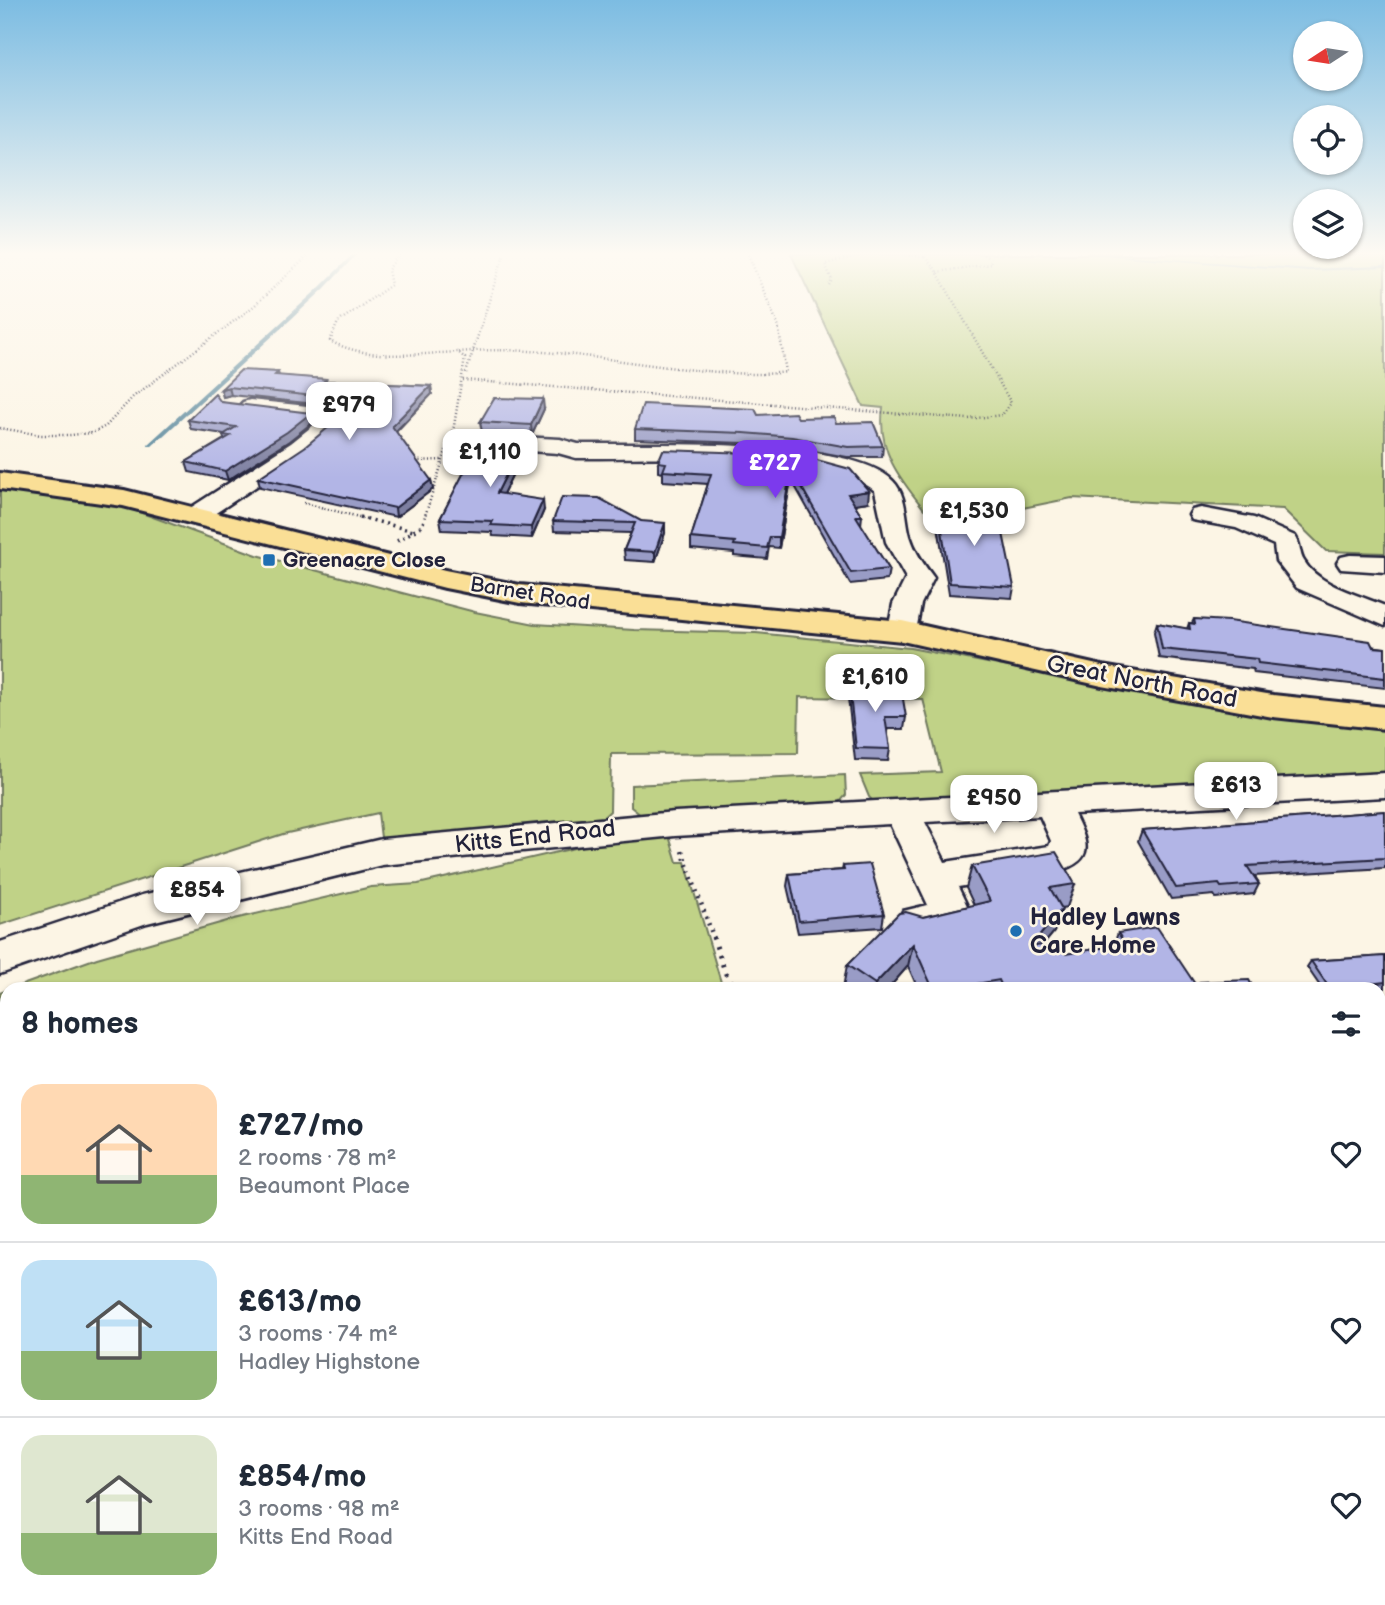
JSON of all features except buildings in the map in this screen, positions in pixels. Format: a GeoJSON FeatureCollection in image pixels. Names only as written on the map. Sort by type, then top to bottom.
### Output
{"type":"FeatureCollection","features":[{"type":"Feature","properties":{"kind":"main road","name":"Barnet Road"},"geometry":{"type":"LineString","coordinates":[[0,481],[124,498],[520,594],[902,631]]}},
{"type":"Feature","properties":{"kind":"main road","name":"Great North Road"},"geometry":{"type":"LineString","coordinates":[[902,631],[1102,676],[1273,706],[1385,718]]}},
{"type":"Feature","properties":{"kind":"street"},"geometry":{"type":"LineString","coordinates":[[231,404],[372,419]]}},
{"type":"Feature","properties":{"kind":"street"},"geometry":{"type":"LineString","coordinates":[[196,515],[299,448],[338,416]]}},
{"type":"Feature","properties":{"kind":"street"},"geometry":{"type":"LineString","coordinates":[[481,442],[560,446],[587,451],[771,455],[863,472],[882,483],[891,498],[898,539],[920,578],[907,604],[902,631]]}},
{"type":"Feature","properties":{"kind":"street"},"geometry":{"type":"LineString","coordinates":[[1201,515],[1235,519],[1263,527],[1286,541],[1289,561],[1307,582],[1385,617]]}},
{"type":"Feature","properties":{"kind":"street"},"geometry":{"type":"LineString","coordinates":[[1350,563],[1385,564]]}},
{"type":"Feature","properties":{"kind":"street","name":"Kitts End Road"},"geometry":{"type":"LineString","coordinates":[[0,958],[142,910],[382,852],[675,824],[1385,785]]}},
{"type":"Feature","properties":{"kind":"street"},"geometry":{"type":"LineString","coordinates":[[926,862],[1058,858],[1069,851],[1068,803]]}},
{"type":"Feature","properties":{"kind":"street"},"geometry":{"type":"LineString","coordinates":[[902,812],[953,916],[917,922]]}},
{"type":"Feature","properties":{"kind":"path"},"geometry":{"type":"LineString","coordinates":[[0,428],[41,435],[92,433],[106,426],[133,397],[224,329]]}},
{"type":"Feature","properties":{"kind":"path"},"geometry":{"type":"LineString","coordinates":[[334,329],[330,341],[337,346],[375,352],[530,350],[671,368],[766,374],[786,372],[788,367],[782,356],[779,329]]}},
{"type":"Feature","properties":{"kind":"path"},"geometry":{"type":"LineString","coordinates":[[463,380],[480,329]]}},
{"type":"Feature","properties":{"kind":"path"},"geometry":{"type":"LineString","coordinates":[[463,380],[968,419],[1002,415],[1011,403],[967,329]]}},
{"type":"Feature","properties":{"kind":"path"},"geometry":{"type":"LineString","coordinates":[[371,560],[422,526],[454,426],[465,358],[458,352]]}},
{"type":"Feature","properties":{"kind":"path"},"geometry":{"type":"LineString","coordinates":[[416,461],[442,460]]}},
{"type":"Feature","properties":{"kind":"path"},"geometry":{"type":"LineString","coordinates":[[304,503],[414,531]]}},
{"type":"Feature","properties":{"kind":"path"},"geometry":{"type":"LineString","coordinates":[[675,824],[679,844],[727,977],[732,982]]}},
{"type":"Feature","properties":{"kind":"green space"},"geometry":{"type":"Polygon","coordinates":[[[826,329],[1385,329],[1385,553],[1326,551],[1283,509],[1072,498],[988,515],[924,509],[892,463],[883,437],[883,408],[863,406],[826,329]]]}},
{"type":"Feature","properties":{"kind":"green space"},"geometry":{"type":"Polygon","coordinates":[[[0,490],[117,504],[257,555],[475,612],[535,624],[756,633],[910,648],[1236,711],[1385,729],[1385,776],[874,802],[869,797],[860,775],[941,772],[923,699],[799,697],[798,753],[611,754],[610,811],[599,821],[382,846],[378,813],[283,834],[0,925],[0,490]]]}},
{"type":"Feature","properties":{"kind":"green space"},"geometry":{"type":"Polygon","coordinates":[[[845,775],[846,795],[840,802],[830,806],[642,816],[631,807],[631,785],[845,775]]]}},
{"type":"Feature","properties":{"kind":"green space"},"geometry":{"type":"Polygon","coordinates":[[[669,836],[677,862],[685,862],[721,982],[30,982],[97,958],[234,919],[371,887],[418,884],[614,839],[669,836]]]}},
{"type":"Feature","properties":{"kind":"waterway"},"geometry":{"type":"LineString","coordinates":[[150,445],[277,329]]}},
{"type":"Feature","properties":{"kind":"place","name":"Greenacre Close"},"geometry":{"type":"Point","coordinates":[269,560]}},
{"type":"Feature","properties":{"kind":"place","name":"Hadley Lawns Care Home"},"geometry":{"type":"Point","coordinates":[1016,931]}}]}
